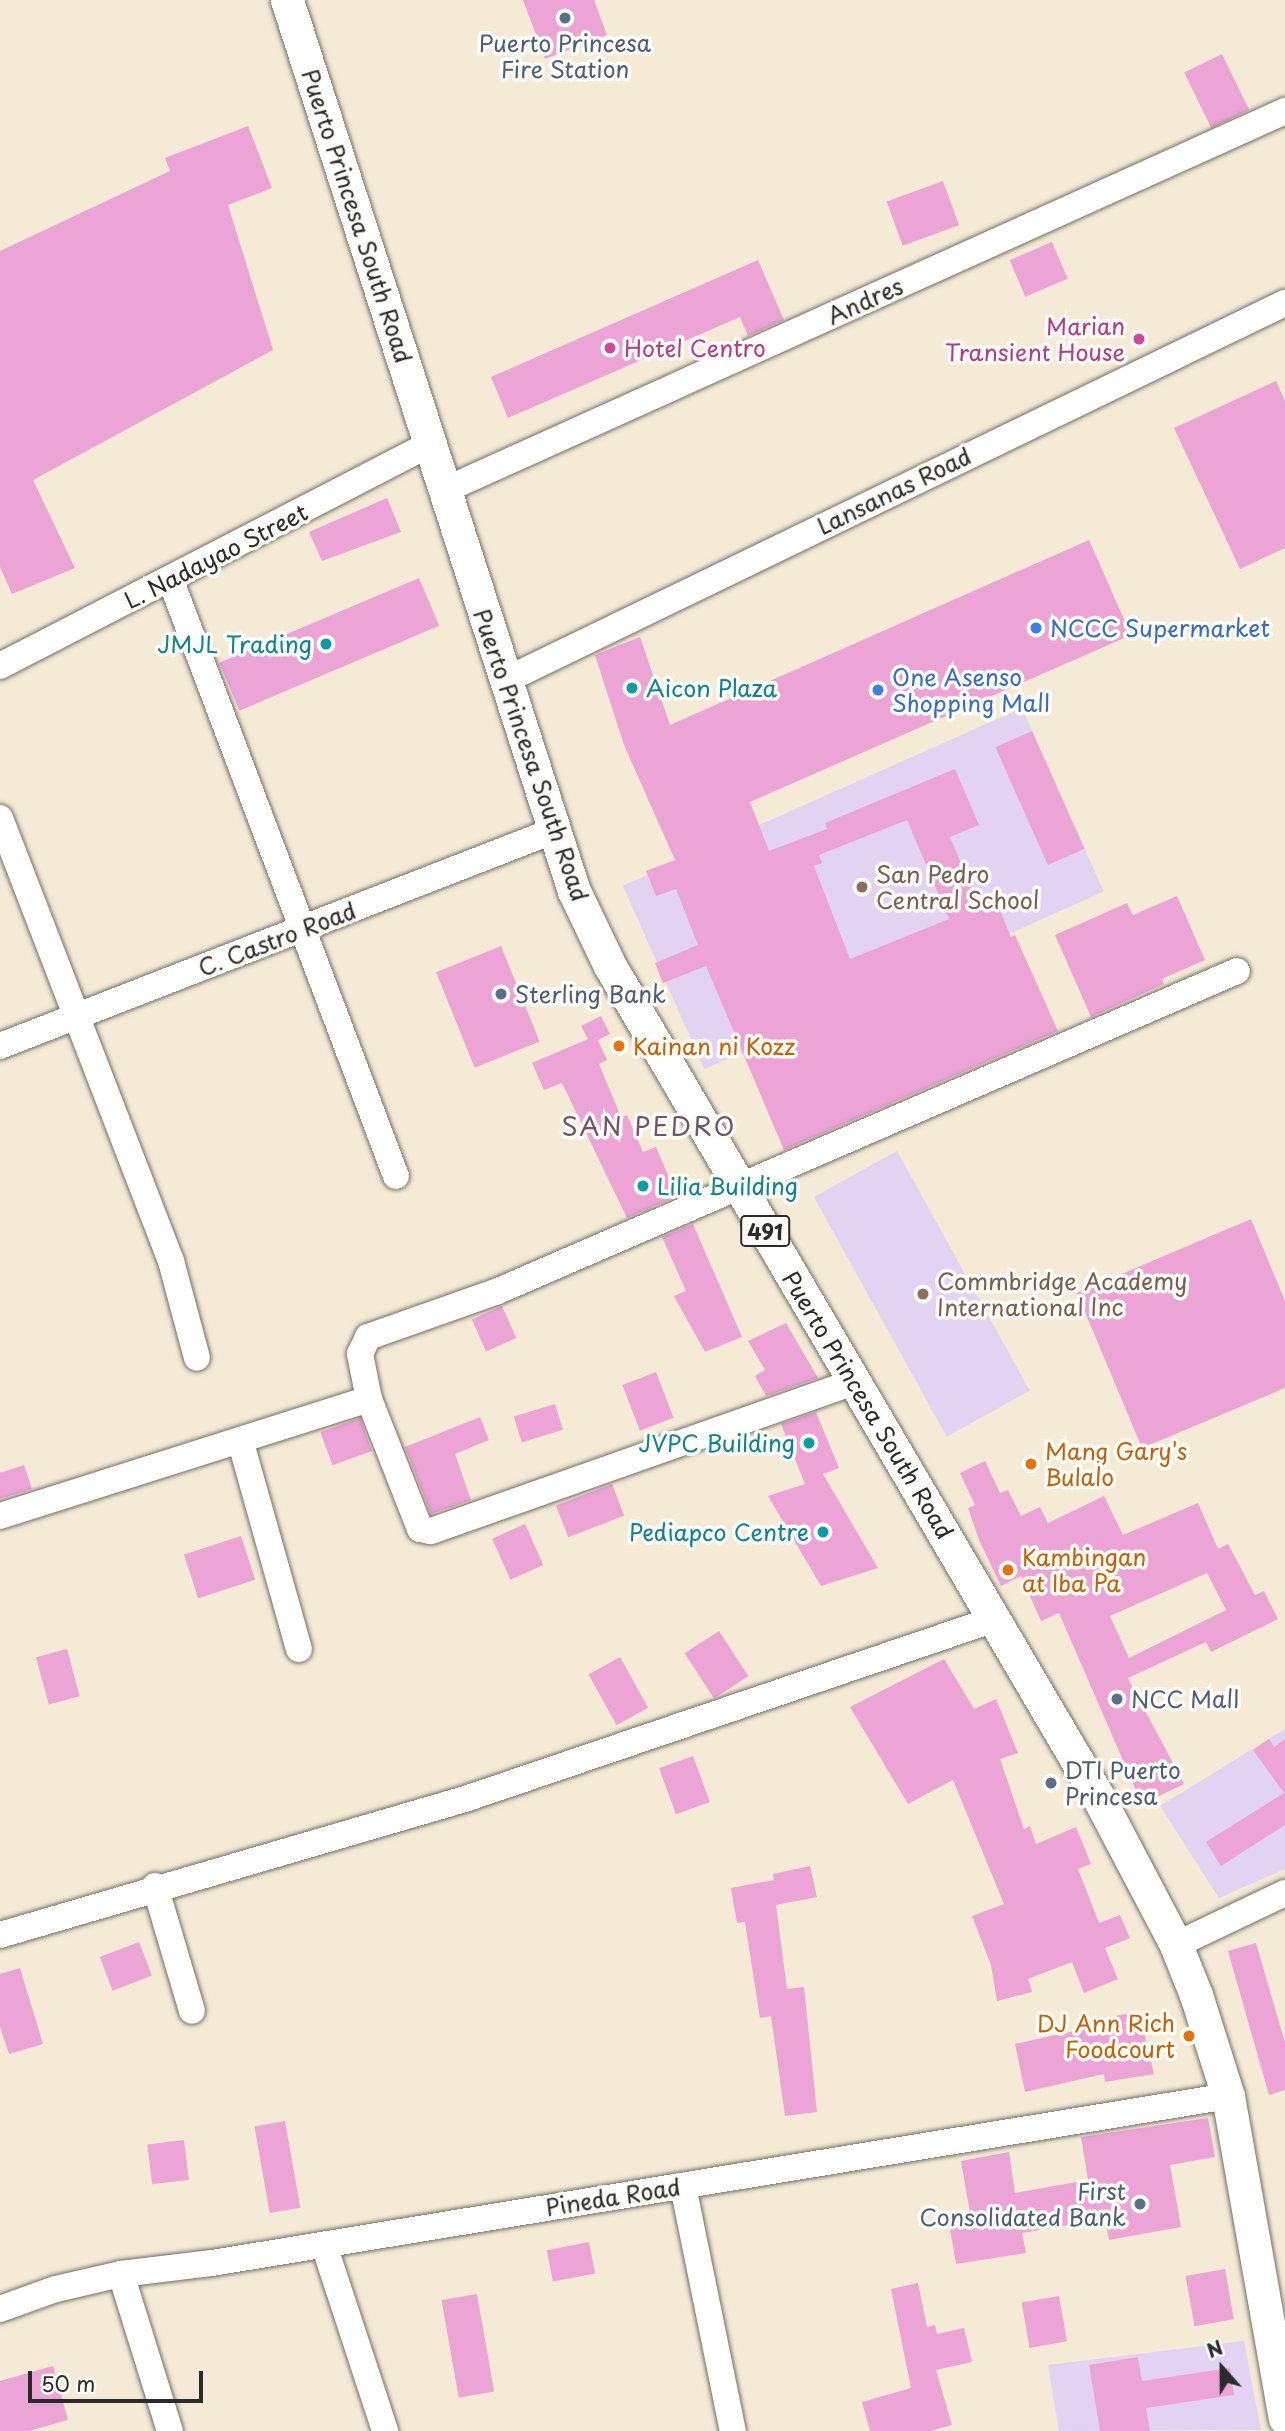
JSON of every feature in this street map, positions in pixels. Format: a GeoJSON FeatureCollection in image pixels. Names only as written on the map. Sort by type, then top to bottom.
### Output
{"type":"FeatureCollection","features":[{"type":"Feature","properties":{"kind":"main road","name":"Puerto Princesa South Road"},"geometry":{"type":"LineString","coordinates":[[287,0],[553,831],[610,966],[995,1619],[1108,1815],[1176,1945],[1216,2050],[1228,2096],[1285,2418]]}},
{"type":"Feature","properties":{"kind":"street","name":"Andres"},"geometry":{"type":"LineString","coordinates":[[445,490],[1285,111]]}},
{"type":"Feature","properties":{"kind":"street","name":"Lansanas Road"},"geometry":{"type":"LineString","coordinates":[[504,681],[1285,303]]}},
{"type":"Feature","properties":{"kind":"street","name":"L. Nadayao Street"},"geometry":{"type":"LineString","coordinates":[[0,666],[171,581],[430,444]]}},
{"type":"Feature","properties":{"kind":"street"},"geometry":{"type":"LineString","coordinates":[[171,581],[396,1176]]}},
{"type":"Feature","properties":{"kind":"street"},"geometry":{"type":"LineString","coordinates":[[0,818],[79,1016],[171,1261],[197,1358]]}},
{"type":"Feature","properties":{"kind":"street","name":"C. Castro Road"},"geometry":{"type":"LineString","coordinates":[[0,1046],[553,831]]}},
{"type":"Feature","properties":{"kind":"street"},"geometry":{"type":"LineString","coordinates":[[854,1382],[430,1531],[420,1529],[369,1399],[360,1354],[368,1337],[498,1291],[1237,971]]}},
{"type":"Feature","properties":{"kind":"street"},"geometry":{"type":"LineString","coordinates":[[0,1516],[241,1443],[369,1399]]}},
{"type":"Feature","properties":{"kind":"street"},"geometry":{"type":"LineString","coordinates":[[241,1443],[299,1649]]}},
{"type":"Feature","properties":{"kind":"street"},"geometry":{"type":"LineString","coordinates":[[0,1935],[155,1886],[471,1797],[995,1619]]}},
{"type":"Feature","properties":{"kind":"street"},"geometry":{"type":"LineString","coordinates":[[155,1886],[192,2011]]}},
{"type":"Feature","properties":{"kind":"street"},"geometry":{"type":"LineString","coordinates":[[1176,1945],[1285,1893]]}},
{"type":"Feature","properties":{"kind":"street","name":"Pineda Road"},"geometry":{"type":"LineString","coordinates":[[0,2309],[56,2289],[121,2274],[324,2245],[1228,2096]]}},
{"type":"Feature","properties":{"kind":"street"},"geometry":{"type":"LineString","coordinates":[[683,2186],[733,2431]]}},
{"type":"Feature","properties":{"kind":"street"},"geometry":{"type":"LineString","coordinates":[[324,2245],[385,2431]]}},
{"type":"Feature","properties":{"kind":"street"},"geometry":{"type":"LineString","coordinates":[[121,2274],[170,2431]]}},
{"type":"Feature","properties":{"kind":"shaded area","name":"San Pedro Central School"},"geometry":{"type":"Polygon","coordinates":[[[1022,708],[1104,892],[705,1069],[623,886],[1022,708]]]}},
{"type":"Feature","properties":{"kind":"shaded area","name":"Commbridge Academy International Inc"},"geometry":{"type":"Polygon","coordinates":[[[897,1151],[1030,1391],[947,1437],[814,1197],[897,1151]]]}},
{"type":"Feature","properties":{"kind":"shaded area"},"geometry":{"type":"Polygon","coordinates":[[[1285,1729],[1285,1869],[1219,1898],[1160,1806],[1285,1729]]]}},
{"type":"Feature","properties":{"kind":"shaded area"},"geometry":{"type":"Polygon","coordinates":[[[1244,2341],[1261,2430],[1059,2431],[1048,2365],[1244,2341]]]}},
{"type":"Feature","properties":{"kind":"building","name":"Puerto Princesa Fire Station"},"geometry":{"type":"Polygon","coordinates":[[[523,0],[594,0],[607,35],[545,59],[523,0]]]}},
{"type":"Feature","properties":{"kind":"building"},"geometry":{"type":"Polygon","coordinates":[[[1222,54],[1249,110],[1211,128],[1184,72],[1222,54]]]}},
{"type":"Feature","properties":{"kind":"building"},"geometry":{"type":"Polygon","coordinates":[[[248,126],[272,188],[228,205],[273,350],[33,480],[75,568],[12,594],[0,567],[0,251],[170,171],[165,158],[248,126]]]}},
{"type":"Feature","properties":{"kind":"building"},"geometry":{"type":"Polygon","coordinates":[[[943,181],[959,225],[903,246],[887,202],[943,181]]]}},
{"type":"Feature","properties":{"kind":"building"},"geometry":{"type":"Polygon","coordinates":[[[1052,242],[1068,279],[1025,297],[1010,260],[1052,242]]]}},
{"type":"Feature","properties":{"kind":"building"},"geometry":{"type":"Polygon","coordinates":[[[758,260],[784,320],[748,336],[740,317],[508,418],[491,377],[758,260]]]}},
{"type":"Feature","properties":{"kind":"building"},"geometry":{"type":"Polygon","coordinates":[[[1276,381],[1285,401],[1285,548],[1240,569],[1174,428],[1276,381]]]}},
{"type":"Feature","properties":{"kind":"building"},"geometry":{"type":"Polygon","coordinates":[[[387,498],[401,532],[322,561],[309,532],[387,498]]]}},
{"type":"Feature","properties":{"kind":"building"},"geometry":{"type":"Polygon","coordinates":[[[1089,540],[1131,635],[750,802],[769,851],[827,829],[825,823],[955,769],[979,825],[950,837],[979,906],[995,899],[1011,937],[1015,935],[1058,1031],[784,1150],[706,966],[663,983],[655,963],[698,945],[676,889],[656,896],[646,871],[675,860],[624,745],[595,655],[640,637],[670,725],[1089,540]],[[907,820],[819,855],[822,863],[814,866],[850,959],[949,919],[907,820]]]}},
{"type":"Feature","properties":{"kind":"building","name":"JMJL Trading"},"geometry":{"type":"Polygon","coordinates":[[[419,578],[439,626],[240,711],[219,663],[419,578]]]}},
{"type":"Feature","properties":{"kind":"building"},"geometry":{"type":"Polygon","coordinates":[[[1032,731],[1084,849],[1048,865],[995,747],[1032,731]]]}},
{"type":"Feature","properties":{"kind":"building"},"geometry":{"type":"Polygon","coordinates":[[[1177,896],[1205,960],[1162,979],[1164,984],[1091,1017],[1055,935],[1127,903],[1133,915],[1177,896]]]}},
{"type":"Feature","properties":{"kind":"building"},"geometry":{"type":"Polygon","coordinates":[[[501,946],[540,1041],[475,1068],[436,972],[501,946]]]}},
{"type":"Feature","properties":{"kind":"building"},"geometry":{"type":"Polygon","coordinates":[[[601,1016],[610,1034],[598,1040],[607,1060],[599,1064],[621,1117],[627,1115],[643,1152],[656,1147],[677,1196],[627,1218],[562,1083],[544,1090],[532,1063],[588,1039],[581,1026],[601,1016]]]}},
{"type":"Feature","properties":{"kind":"building"},"geometry":{"type":"Polygon","coordinates":[[[1251,1219],[1285,1301],[1285,1388],[1142,1448],[1077,1293],[1251,1219]]]}},
{"type":"Feature","properties":{"kind":"building"},"geometry":{"type":"Polygon","coordinates":[[[693,1224],[742,1337],[705,1352],[674,1296],[686,1291],[662,1237],[693,1224]]]}},
{"type":"Feature","properties":{"kind":"building"},"geometry":{"type":"Polygon","coordinates":[[[502,1306],[516,1338],[486,1351],[472,1319],[502,1306]]]}},
{"type":"Feature","properties":{"kind":"building"},"geometry":{"type":"Polygon","coordinates":[[[786,1323],[818,1378],[766,1396],[755,1376],[765,1370],[748,1341],[786,1323]]]}},
{"type":"Feature","properties":{"kind":"building"},"geometry":{"type":"Polygon","coordinates":[[[656,1372],[674,1418],[640,1431],[622,1385],[656,1372]]]}},
{"type":"Feature","properties":{"kind":"building"},"geometry":{"type":"Polygon","coordinates":[[[555,1404],[563,1430],[522,1442],[514,1417],[555,1404]]]}},
{"type":"Feature","properties":{"kind":"building","name":"Pediapco Centre"},"geometry":{"type":"Polygon","coordinates":[[[816,1412],[839,1468],[823,1474],[878,1568],[821,1586],[768,1496],[805,1484],[781,1424],[816,1412]]]}},
{"type":"Feature","properties":{"kind":"building"},"geometry":{"type":"Polygon","coordinates":[[[480,1417],[489,1440],[455,1454],[471,1500],[431,1514],[405,1447],[480,1417]]]}},
{"type":"Feature","properties":{"kind":"building"},"geometry":{"type":"Polygon","coordinates":[[[360,1418],[372,1451],[333,1465],[321,1432],[360,1418]]]}},
{"type":"Feature","properties":{"kind":"building"},"geometry":{"type":"Polygon","coordinates":[[[985,1461],[1000,1493],[1008,1490],[1021,1516],[1040,1507],[1048,1523],[1104,1496],[1123,1535],[1198,1503],[1218,1549],[1228,1544],[1255,1595],[1264,1591],[1278,1619],[1211,1652],[1206,1642],[1128,1678],[1184,1784],[1142,1804],[1059,1613],[1041,1621],[1021,1576],[1001,1586],[979,1540],[968,1508],[975,1505],[960,1473],[985,1461]],[[1207,1573],[1110,1616],[1129,1658],[1226,1610],[1207,1573]]]}},
{"type":"Feature","properties":{"kind":"building"},"geometry":{"type":"Polygon","coordinates":[[[24,1465],[32,1489],[0,1499],[0,1473],[24,1465]]]}},
{"type":"Feature","properties":{"kind":"building"},"geometry":{"type":"Polygon","coordinates":[[[612,1484],[624,1516],[568,1537],[556,1506],[612,1484]]]}},
{"type":"Feature","properties":{"kind":"building"},"geometry":{"type":"Polygon","coordinates":[[[525,1524],[543,1565],[510,1580],[492,1539],[525,1524]]]}},
{"type":"Feature","properties":{"kind":"building"},"geometry":{"type":"Polygon","coordinates":[[[241,1536],[255,1580],[198,1598],[184,1555],[241,1536]]]}},
{"type":"Feature","properties":{"kind":"building"},"geometry":{"type":"Polygon","coordinates":[[[719,1631],[748,1676],[714,1699],[685,1653],[719,1631]]]}},
{"type":"Feature","properties":{"kind":"building"},"geometry":{"type":"Polygon","coordinates":[[[67,1649],[80,1696],[49,1705],[36,1657],[67,1649]]]}},
{"type":"Feature","properties":{"kind":"building"},"geometry":{"type":"Polygon","coordinates":[[[620,1657],[648,1708],[617,1725],[589,1674],[620,1657]]]}},
{"type":"Feature","properties":{"kind":"building"},"geometry":{"type":"Polygon","coordinates":[[[944,1659],[974,1709],[996,1699],[1018,1753],[1000,1759],[1024,1829],[1030,1826],[1036,1844],[1076,1827],[1091,1864],[1078,1869],[1099,1923],[1120,1915],[1130,1938],[1105,1948],[1118,1979],[1084,1993],[1072,1962],[1028,1979],[1032,1992],[997,2001],[991,1965],[972,1916],[1004,1904],[953,1780],[908,1804],[850,1707],[944,1659]]]}},
{"type":"Feature","properties":{"kind":"building"},"geometry":{"type":"Polygon","coordinates":[[[1269,1739],[1274,1747],[1285,1739],[1285,1825],[1221,1866],[1206,1842],[1284,1793],[1253,1750],[1269,1739]]]}},
{"type":"Feature","properties":{"kind":"building"},"geometry":{"type":"Polygon","coordinates":[[[693,1756],[710,1802],[676,1814],[659,1768],[693,1756]]]}},
{"type":"Feature","properties":{"kind":"building"},"geometry":{"type":"Polygon","coordinates":[[[810,1866],[817,1897],[776,1905],[787,1989],[804,1987],[817,2112],[785,2116],[771,2016],[760,2018],[745,1922],[737,1923],[731,1888],[774,1880],[773,1874],[810,1866]]]}},
{"type":"Feature","properties":{"kind":"building"},"geometry":{"type":"Polygon","coordinates":[[[139,1942],[152,1976],[113,1991],[100,1957],[139,1942]]]}},
{"type":"Feature","properties":{"kind":"building"},"geometry":{"type":"Polygon","coordinates":[[[1256,1943],[1285,2043],[1285,2090],[1269,2095],[1228,1951],[1256,1943]]]}},
{"type":"Feature","properties":{"kind":"building"},"geometry":{"type":"Polygon","coordinates":[[[20,1968],[43,2044],[9,2054],[0,2027],[0,1974],[20,1968]]]}},
{"type":"Feature","properties":{"kind":"building"},"geometry":{"type":"Polygon","coordinates":[[[1139,2012],[1154,2074],[1105,2082],[1104,2074],[1025,2092],[1015,2044],[1092,2027],[1091,2020],[1139,2012]]]}},
{"type":"Feature","properties":{"kind":"building"},"geometry":{"type":"Polygon","coordinates":[[[1208,2118],[1215,2157],[1170,2165],[1181,2227],[1109,2240],[1105,2219],[1022,2233],[1026,2253],[956,2264],[948,2217],[970,2213],[961,2161],[1009,2152],[1015,2193],[1088,2180],[1081,2137],[1208,2118]]]}},
{"type":"Feature","properties":{"kind":"building"},"geometry":{"type":"Polygon","coordinates":[[[285,2121],[300,2208],[270,2213],[254,2126],[285,2121]]]}},
{"type":"Feature","properties":{"kind":"building"},"geometry":{"type":"Polygon","coordinates":[[[184,2140],[189,2180],[152,2184],[147,2145],[184,2140]]]}},
{"type":"Feature","properties":{"kind":"building"},"geometry":{"type":"Polygon","coordinates":[[[589,2242],[595,2273],[553,2282],[547,2250],[589,2242]]]}},
{"type":"Feature","properties":{"kind":"building"},"geometry":{"type":"Polygon","coordinates":[[[1225,2269],[1234,2319],[1194,2326],[1186,2276],[1225,2269]]]}},
{"type":"Feature","properties":{"kind":"building"},"geometry":{"type":"Polygon","coordinates":[[[918,2283],[927,2327],[935,2325],[937,2334],[964,2328],[972,2362],[936,2370],[952,2425],[931,2431],[870,2431],[862,2402],[911,2388],[891,2289],[918,2283]]]}},
{"type":"Feature","properties":{"kind":"building"},"geometry":{"type":"Polygon","coordinates":[[[477,2294],[494,2391],[459,2398],[442,2300],[477,2294]]]}},
{"type":"Feature","properties":{"kind":"building"},"geometry":{"type":"Polygon","coordinates":[[[1059,2296],[1067,2341],[1030,2348],[1022,2303],[1059,2296]]]}},
{"type":"Feature","properties":{"kind":"building"},"geometry":{"type":"Polygon","coordinates":[[[1138,2357],[1142,2381],[1230,2368],[1234,2395],[1146,2408],[1150,2431],[1100,2431],[1089,2365],[1138,2357]]]}},
{"type":"Feature","properties":{"kind":"building"},"geometry":{"type":"Polygon","coordinates":[[[53,2366],[68,2420],[29,2431],[0,2431],[0,2381],[53,2366]]]}},
{"type":"Feature","properties":{"kind":"place","name":"Puerto Princesa Fire Station"},"geometry":{"type":"Point","coordinates":[565,18]}},
{"type":"Feature","properties":{"kind":"place","name":"Marian Transient House"},"geometry":{"type":"Point","coordinates":[1139,339]}},
{"type":"Feature","properties":{"kind":"place","name":"Hotel Centro"},"geometry":{"type":"Point","coordinates":[610,348]}},
{"type":"Feature","properties":{"kind":"place","name":"NCCC Supermarket"},"geometry":{"type":"Point","coordinates":[1036,628]}},
{"type":"Feature","properties":{"kind":"place","name":"JMJL Trading"},"geometry":{"type":"Point","coordinates":[326,644]}},
{"type":"Feature","properties":{"kind":"place","name":"Aicon Plaza"},"geometry":{"type":"Point","coordinates":[632,688]}},
{"type":"Feature","properties":{"kind":"place","name":"One Asenso Shopping Mall"},"geometry":{"type":"Point","coordinates":[878,690]}},
{"type":"Feature","properties":{"kind":"place","name":"San Pedro Central School"},"geometry":{"type":"Point","coordinates":[862,887]}},
{"type":"Feature","properties":{"kind":"place","name":"Sterling Bank"},"geometry":{"type":"Point","coordinates":[501,994]}},
{"type":"Feature","properties":{"kind":"place","name":"Kainan ni Kozz"},"geometry":{"type":"Point","coordinates":[619,1046]}},
{"type":"Feature","properties":{"kind":"place","name":"Lilia Building"},"geometry":{"type":"Point","coordinates":[643,1186]}},
{"type":"Feature","properties":{"kind":"place","name":"Commbridge Academy International Inc"},"geometry":{"type":"Point","coordinates":[923,1294]}},
{"type":"Feature","properties":{"kind":"place","name":"JVPC Building"},"geometry":{"type":"Point","coordinates":[809,1443]}},
{"type":"Feature","properties":{"kind":"place","name":"Mang Gary's Bulalo"},"geometry":{"type":"Point","coordinates":[1031,1464]}},
{"type":"Feature","properties":{"kind":"place","name":"Pediapco Centre"},"geometry":{"type":"Point","coordinates":[823,1532]}},
{"type":"Feature","properties":{"kind":"place","name":"Kambingan at Iba Pa"},"geometry":{"type":"Point","coordinates":[1008,1570]}},
{"type":"Feature","properties":{"kind":"place","name":"NCC Mall"},"geometry":{"type":"Point","coordinates":[1117,1699]}},
{"type":"Feature","properties":{"kind":"place","name":"DTI Puerto Princesa"},"geometry":{"type":"Point","coordinates":[1051,1783]}},
{"type":"Feature","properties":{"kind":"place","name":"DJ Ann Rich Foodcourt"},"geometry":{"type":"Point","coordinates":[1189,2036]}},
{"type":"Feature","properties":{"kind":"place","name":"First Consolidated Bank"},"geometry":{"type":"Point","coordinates":[1140,2204]}},
{"type":"Feature","properties":{"kind":"district","name":"SAN PEDRO"},"geometry":{"type":"Point","coordinates":[649,1126]}}]}
